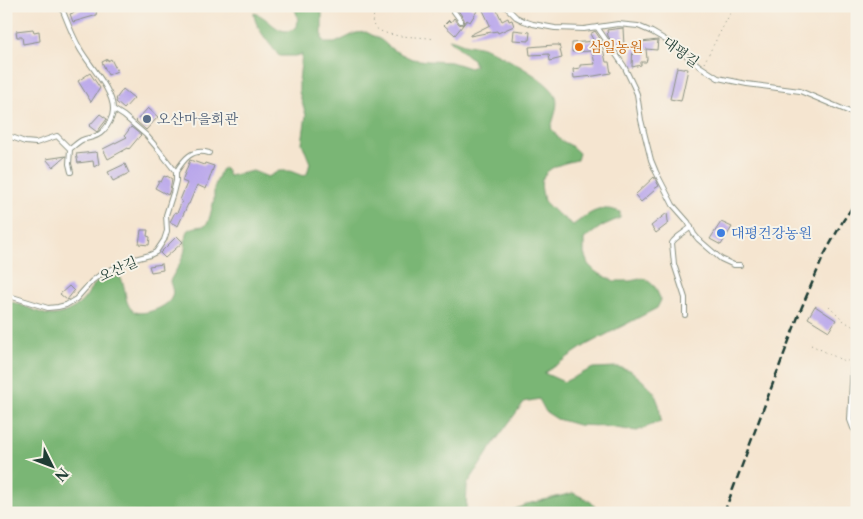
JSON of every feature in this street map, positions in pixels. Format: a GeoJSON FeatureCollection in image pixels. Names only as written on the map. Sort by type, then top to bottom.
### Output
{"type":"FeatureCollection","features":[{"type":"Feature","properties":{"kind":"lane"},"geometry":{"type":"LineString","coordinates":[[61,6],[73,36],[105,87],[113,109],[110,120],[100,134],[83,140],[70,149]]}},
{"type":"Feature","properties":{"kind":"lane"},"geometry":{"type":"LineString","coordinates":[[450,6],[461,21]]}},
{"type":"Feature","properties":{"kind":"lane","name":"대평길"},"geometry":{"type":"LineString","coordinates":[[505,6],[520,19],[534,24],[571,29],[618,24],[645,28],[669,42],[714,76],[724,80],[800,91],[857,115]]}},
{"type":"Feature","properties":{"kind":"lane"},"geometry":{"type":"LineString","coordinates":[[597,27],[632,80],[637,94],[651,160],[673,205],[688,222],[698,239],[728,263],[740,265]]}},
{"type":"Feature","properties":{"kind":"lane"},"geometry":{"type":"LineString","coordinates":[[113,109],[146,134],[176,172],[186,159],[194,153],[200,151],[208,153]]}},
{"type":"Feature","properties":{"kind":"lane"},"geometry":{"type":"LineString","coordinates":[[6,135],[25,142],[36,143],[57,136],[70,149],[69,164],[71,172]]}},
{"type":"Feature","properties":{"kind":"lane","name":"오산길"},"geometry":{"type":"LineString","coordinates":[[6,296],[43,307],[66,305],[76,299],[101,274],[153,254],[167,234],[165,217],[176,181],[176,172]]}},
{"type":"Feature","properties":{"kind":"lane"},"geometry":{"type":"LineString","coordinates":[[686,315],[685,298],[674,264],[672,243],[691,227]]}},
{"type":"Feature","properties":{"kind":"lane"},"geometry":{"type":"LineString","coordinates":[[855,360],[853,364],[850,420],[857,433]]}},
{"type":"Feature","properties":{"kind":"path"},"geometry":{"type":"LineString","coordinates":[[376,6],[372,23],[376,29],[398,36],[434,39]]}},
{"type":"Feature","properties":{"kind":"path"},"geometry":{"type":"LineString","coordinates":[[701,67],[734,6]]}},
{"type":"Feature","properties":{"kind":"path"},"geometry":{"type":"LineString","coordinates":[[829,306],[844,321],[857,329]]}},
{"type":"Feature","properties":{"kind":"path"},"geometry":{"type":"LineString","coordinates":[[811,345],[842,360],[855,360]]}},
{"type":"Feature","properties":{"kind":"green space"},"geometry":{"type":"Polygon","coordinates":[[[294,6],[321,6],[322,39],[325,43],[335,43],[356,33],[366,32],[381,40],[393,50],[412,59],[451,62],[470,68],[475,66],[473,59],[449,39],[481,46],[524,69],[545,83],[556,97],[557,104],[551,128],[560,140],[570,145],[579,153],[577,160],[556,166],[544,175],[541,185],[544,201],[573,225],[601,209],[620,212],[620,218],[602,226],[584,239],[584,254],[588,264],[596,272],[614,281],[646,279],[655,287],[661,300],[657,308],[586,345],[544,373],[564,382],[593,368],[618,367],[630,370],[654,392],[659,405],[661,421],[637,431],[578,425],[557,419],[546,412],[539,399],[524,402],[494,443],[467,485],[466,509],[476,513],[6,513],[6,301],[37,312],[50,315],[58,314],[78,305],[98,281],[109,276],[117,276],[120,277],[124,285],[127,302],[132,310],[141,313],[154,310],[166,304],[172,296],[173,290],[170,281],[183,256],[187,232],[195,227],[204,226],[208,222],[214,200],[214,188],[221,170],[224,168],[229,176],[253,171],[268,177],[279,171],[290,171],[303,176],[307,174],[310,163],[302,143],[306,115],[299,92],[302,54],[279,56],[260,30],[254,13],[285,31],[297,27],[298,18],[294,6]]]}},
{"type":"Feature","properties":{"kind":"green space"},"geometry":{"type":"Polygon","coordinates":[[[573,493],[590,501],[600,513],[507,513],[527,504],[573,493]]]}},
{"type":"Feature","properties":{"kind":"building"},"geometry":{"type":"Polygon","coordinates":[[[97,6],[96,16],[73,22],[70,14],[81,10],[80,7],[97,6]]]}},
{"type":"Feature","properties":{"kind":"building"},"geometry":{"type":"Polygon","coordinates":[[[455,6],[469,6],[477,11],[470,22],[467,20],[455,35],[444,25],[449,20],[451,22],[454,18],[459,24],[462,25],[464,23],[464,19],[455,6]]]}},
{"type":"Feature","properties":{"kind":"building"},"geometry":{"type":"Polygon","coordinates":[[[481,6],[495,6],[502,21],[508,18],[509,21],[512,20],[514,26],[498,33],[497,31],[470,36],[490,25],[481,6]]]}},
{"type":"Feature","properties":{"kind":"building"},"geometry":{"type":"Polygon","coordinates":[[[623,28],[624,46],[615,47],[608,36],[607,30],[623,28]]]}},
{"type":"Feature","properties":{"kind":"building"},"geometry":{"type":"Polygon","coordinates":[[[33,29],[34,32],[39,31],[40,41],[23,44],[22,37],[17,37],[16,31],[33,29]]]}},
{"type":"Feature","properties":{"kind":"building"},"geometry":{"type":"Polygon","coordinates":[[[514,30],[530,32],[529,41],[513,40],[514,30]]]}},
{"type":"Feature","properties":{"kind":"building"},"geometry":{"type":"Polygon","coordinates":[[[595,31],[601,40],[606,62],[609,62],[611,73],[574,78],[573,69],[580,68],[580,65],[595,64],[592,51],[572,52],[572,43],[594,41],[590,34],[595,31]]]}},
{"type":"Feature","properties":{"kind":"building"},"geometry":{"type":"Polygon","coordinates":[[[658,40],[657,50],[646,49],[646,62],[641,62],[641,65],[632,67],[633,43],[658,40]]]}},
{"type":"Feature","properties":{"kind":"building"},"geometry":{"type":"Polygon","coordinates":[[[559,45],[562,58],[550,61],[549,54],[530,55],[529,47],[559,45]]]}},
{"type":"Feature","properties":{"kind":"building"},"geometry":{"type":"Polygon","coordinates":[[[108,59],[108,61],[111,59],[117,71],[108,75],[102,62],[108,59]]]}},
{"type":"Feature","properties":{"kind":"building"},"geometry":{"type":"Polygon","coordinates":[[[677,67],[688,69],[681,101],[670,99],[677,67]]]}},
{"type":"Feature","properties":{"kind":"building"},"geometry":{"type":"Polygon","coordinates":[[[90,73],[100,88],[91,102],[78,81],[90,73]]]}},
{"type":"Feature","properties":{"kind":"building"},"geometry":{"type":"Polygon","coordinates":[[[123,89],[134,98],[124,109],[116,102],[123,89]]]}},
{"type":"Feature","properties":{"kind":"building","name":"오산마을회관"},"geometry":{"type":"Polygon","coordinates":[[[148,108],[158,117],[146,130],[136,121],[148,108]]]}},
{"type":"Feature","properties":{"kind":"building"},"geometry":{"type":"Polygon","coordinates":[[[100,114],[107,119],[97,132],[89,126],[100,114]]]}},
{"type":"Feature","properties":{"kind":"building"},"geometry":{"type":"Polygon","coordinates":[[[131,127],[141,135],[129,149],[108,159],[103,149],[127,137],[125,135],[131,127]]]}},
{"type":"Feature","properties":{"kind":"building"},"geometry":{"type":"Polygon","coordinates":[[[97,152],[99,164],[94,167],[93,161],[78,163],[76,154],[97,152]]]}},
{"type":"Feature","properties":{"kind":"building"},"geometry":{"type":"Polygon","coordinates":[[[66,156],[53,167],[46,159],[66,156]]]}},
{"type":"Feature","properties":{"kind":"building"},"geometry":{"type":"Polygon","coordinates":[[[190,160],[214,166],[206,189],[197,185],[178,226],[170,222],[175,212],[177,213],[182,201],[180,200],[187,183],[182,181],[190,160]]]}},
{"type":"Feature","properties":{"kind":"building"},"geometry":{"type":"Polygon","coordinates":[[[125,164],[129,173],[113,181],[108,172],[125,164]]]}},
{"type":"Feature","properties":{"kind":"building"},"geometry":{"type":"Polygon","coordinates":[[[164,176],[172,179],[168,195],[155,188],[164,176]]]}},
{"type":"Feature","properties":{"kind":"building"},"geometry":{"type":"Polygon","coordinates":[[[654,177],[659,186],[641,202],[635,195],[654,177]]]}},
{"type":"Feature","properties":{"kind":"building"},"geometry":{"type":"Polygon","coordinates":[[[667,213],[669,223],[656,233],[651,226],[667,213]]]}},
{"type":"Feature","properties":{"kind":"building"},"geometry":{"type":"Polygon","coordinates":[[[721,222],[732,227],[721,245],[710,239],[721,222]]]}},
{"type":"Feature","properties":{"kind":"building"},"geometry":{"type":"Polygon","coordinates":[[[141,230],[148,230],[147,236],[150,237],[149,245],[139,244],[141,230]]]}},
{"type":"Feature","properties":{"kind":"building"},"geometry":{"type":"Polygon","coordinates":[[[177,236],[183,242],[165,258],[160,253],[177,236]]]}},
{"type":"Feature","properties":{"kind":"building"},"geometry":{"type":"Polygon","coordinates":[[[162,264],[163,270],[151,272],[149,266],[162,264]]]}},
{"type":"Feature","properties":{"kind":"building"},"geometry":{"type":"Polygon","coordinates":[[[69,286],[74,291],[67,300],[60,294],[69,286]]]}},
{"type":"Feature","properties":{"kind":"building"},"geometry":{"type":"Polygon","coordinates":[[[815,306],[836,320],[829,331],[808,318],[815,306]]]}},
{"type":"Feature","properties":{"kind":"railway"},"geometry":{"type":"LineString","coordinates":[[724,513],[801,309],[824,255],[857,200]]}},
{"type":"Feature","properties":{"kind":"place","name":"삼일농원"},"geometry":{"type":"Point","coordinates":[579,47]}},
{"type":"Feature","properties":{"kind":"place","name":"오산마을회관"},"geometry":{"type":"Point","coordinates":[147,119]}},
{"type":"Feature","properties":{"kind":"place","name":"대평건강농원"},"geometry":{"type":"Point","coordinates":[721,233]}}]}
